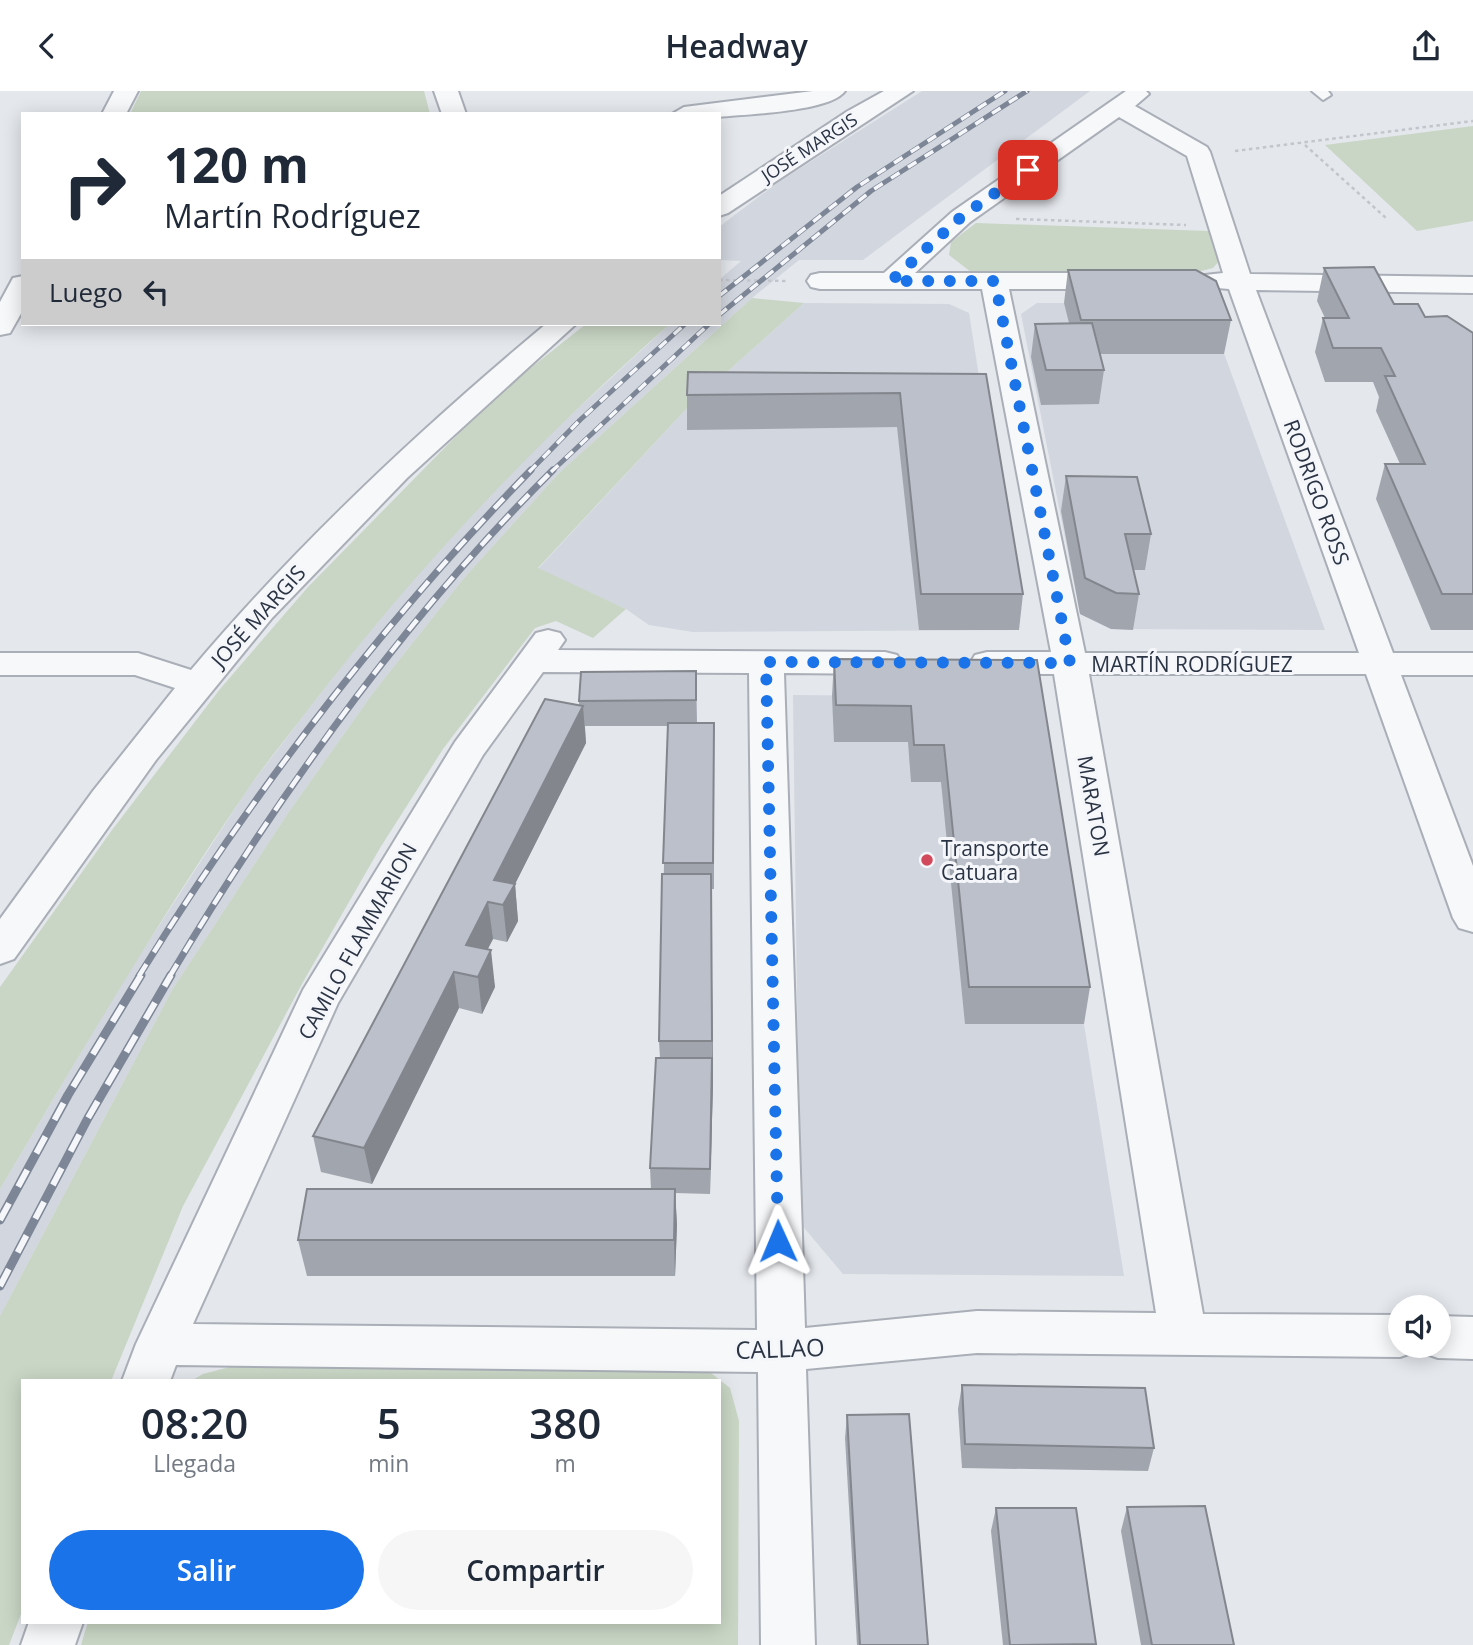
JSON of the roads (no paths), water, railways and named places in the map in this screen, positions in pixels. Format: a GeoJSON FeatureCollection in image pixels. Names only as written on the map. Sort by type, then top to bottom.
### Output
{"type":"FeatureCollection","features":[{"type":"Feature","properties":{"kind":"street"},"geometry":{"type":"LineString","coordinates":[[115,112],[126,91]]}},
{"type":"Feature","properties":{"kind":"street"},"geometry":{"type":"LineString","coordinates":[[446,91],[453,112]]}},
{"type":"Feature","properties":{"kind":"street","name":"JOSÉ MARGIS"},"geometry":{"type":"LineString","coordinates":[[721,207],[856,116],[901,91]]}},
{"type":"Feature","properties":{"kind":"street"},"geometry":{"type":"LineString","coordinates":[[699,112],[823,95],[856,116]]}},
{"type":"Feature","properties":{"kind":"street"},"geometry":{"type":"LineString","coordinates":[[891,281],[961,217],[1129,99]]}},
{"type":"Feature","properties":{"kind":"street","name":"RODRIGO ROSS"},"geometry":{"type":"LineString","coordinates":[[1129,99],[1198,152],[1239,281],[1473,918]]}},
{"type":"Feature","properties":{"kind":"street"},"geometry":{"type":"LineString","coordinates":[[820,281],[1144,281]]}},
{"type":"Feature","properties":{"kind":"street","name":"MARATON"},"geometry":{"type":"LineString","coordinates":[[995,281],[1070,663],[1183,1333]]}},
{"type":"Feature","properties":{"kind":"street"},"geometry":{"type":"LineString","coordinates":[[1185,281],[1473,285]]}},
{"type":"Feature","properties":{"kind":"street"},"geometry":{"type":"LineString","coordinates":[[0,282],[21,283]]}},
{"type":"Feature","properties":{"kind":"street"},"geometry":{"type":"LineString","coordinates":[[0,327],[21,287]]}},
{"type":"Feature","properties":{"kind":"street","name":"JOSÉ MARGIS"},"geometry":{"type":"LineString","coordinates":[[0,949],[198,684],[311,557],[423,446],[560,326]]}},
{"type":"Feature","properties":{"kind":"street","name":"CAMILO FLAMMARION"},"geometry":{"type":"LineString","coordinates":[[153,1362],[318,1001],[468,750],[542,648],[766,662]]}},
{"type":"Feature","properties":{"kind":"street"},"geometry":{"type":"LineString","coordinates":[[788,1645],[766,662],[918,663]]}},
{"type":"Feature","properties":{"kind":"street","name":"MARTÍN RODRÍGUEZ"},"geometry":{"type":"LineString","coordinates":[[959,663],[1473,664]]}},
{"type":"Feature","properties":{"kind":"street"},"geometry":{"type":"LineString","coordinates":[[0,664],[138,664],[198,684]]}},
{"type":"Feature","properties":{"kind":"street","name":"CALLAO"},"geometry":{"type":"LineString","coordinates":[[153,1362],[780,1351],[977,1332],[1388,1336]]}},
{"type":"Feature","properties":{"kind":"street"},"geometry":{"type":"LineString","coordinates":[[1451,1337],[1473,1338]]}},
{"type":"Feature","properties":{"kind":"street"},"geometry":{"type":"LineString","coordinates":[[48,1645],[55,1624]]}},
{"type":"Feature","properties":{"kind":"railway"},"geometry":{"type":"LineString","coordinates":[[721,294],[857,187],[1005,91]]}},
{"type":"Feature","properties":{"kind":"railway"},"geometry":{"type":"LineString","coordinates":[[721,313],[871,191],[1027,91]]}},
{"type":"Feature","properties":{"kind":"railway"},"geometry":{"type":"LineString","coordinates":[[529,472],[580,420],[683,326]]}},
{"type":"Feature","properties":{"kind":"railway"},"geometry":{"type":"LineString","coordinates":[[552,471],[707,326]]}},
{"type":"Feature","properties":{"kind":"railway"},"geometry":{"type":"LineString","coordinates":[[139,976],[227,842],[321,713],[423,588],[531,470]]}},
{"type":"Feature","properties":{"kind":"railway"},"geometry":{"type":"LineString","coordinates":[[170,976],[254,842],[346,711],[445,586],[552,471]]}},
{"type":"Feature","properties":{"kind":"railway"},"geometry":{"type":"LineString","coordinates":[[0,1220],[68,1095],[141,975]]}},
{"type":"Feature","properties":{"kind":"railway"},"geometry":{"type":"LineString","coordinates":[[0,1286],[88,1118],[171,975]]}},
{"type":"Feature","properties":{"kind":"place","name":"Transporte Catuara"},"geometry":{"type":"Point","coordinates":[927,860]}}]}
